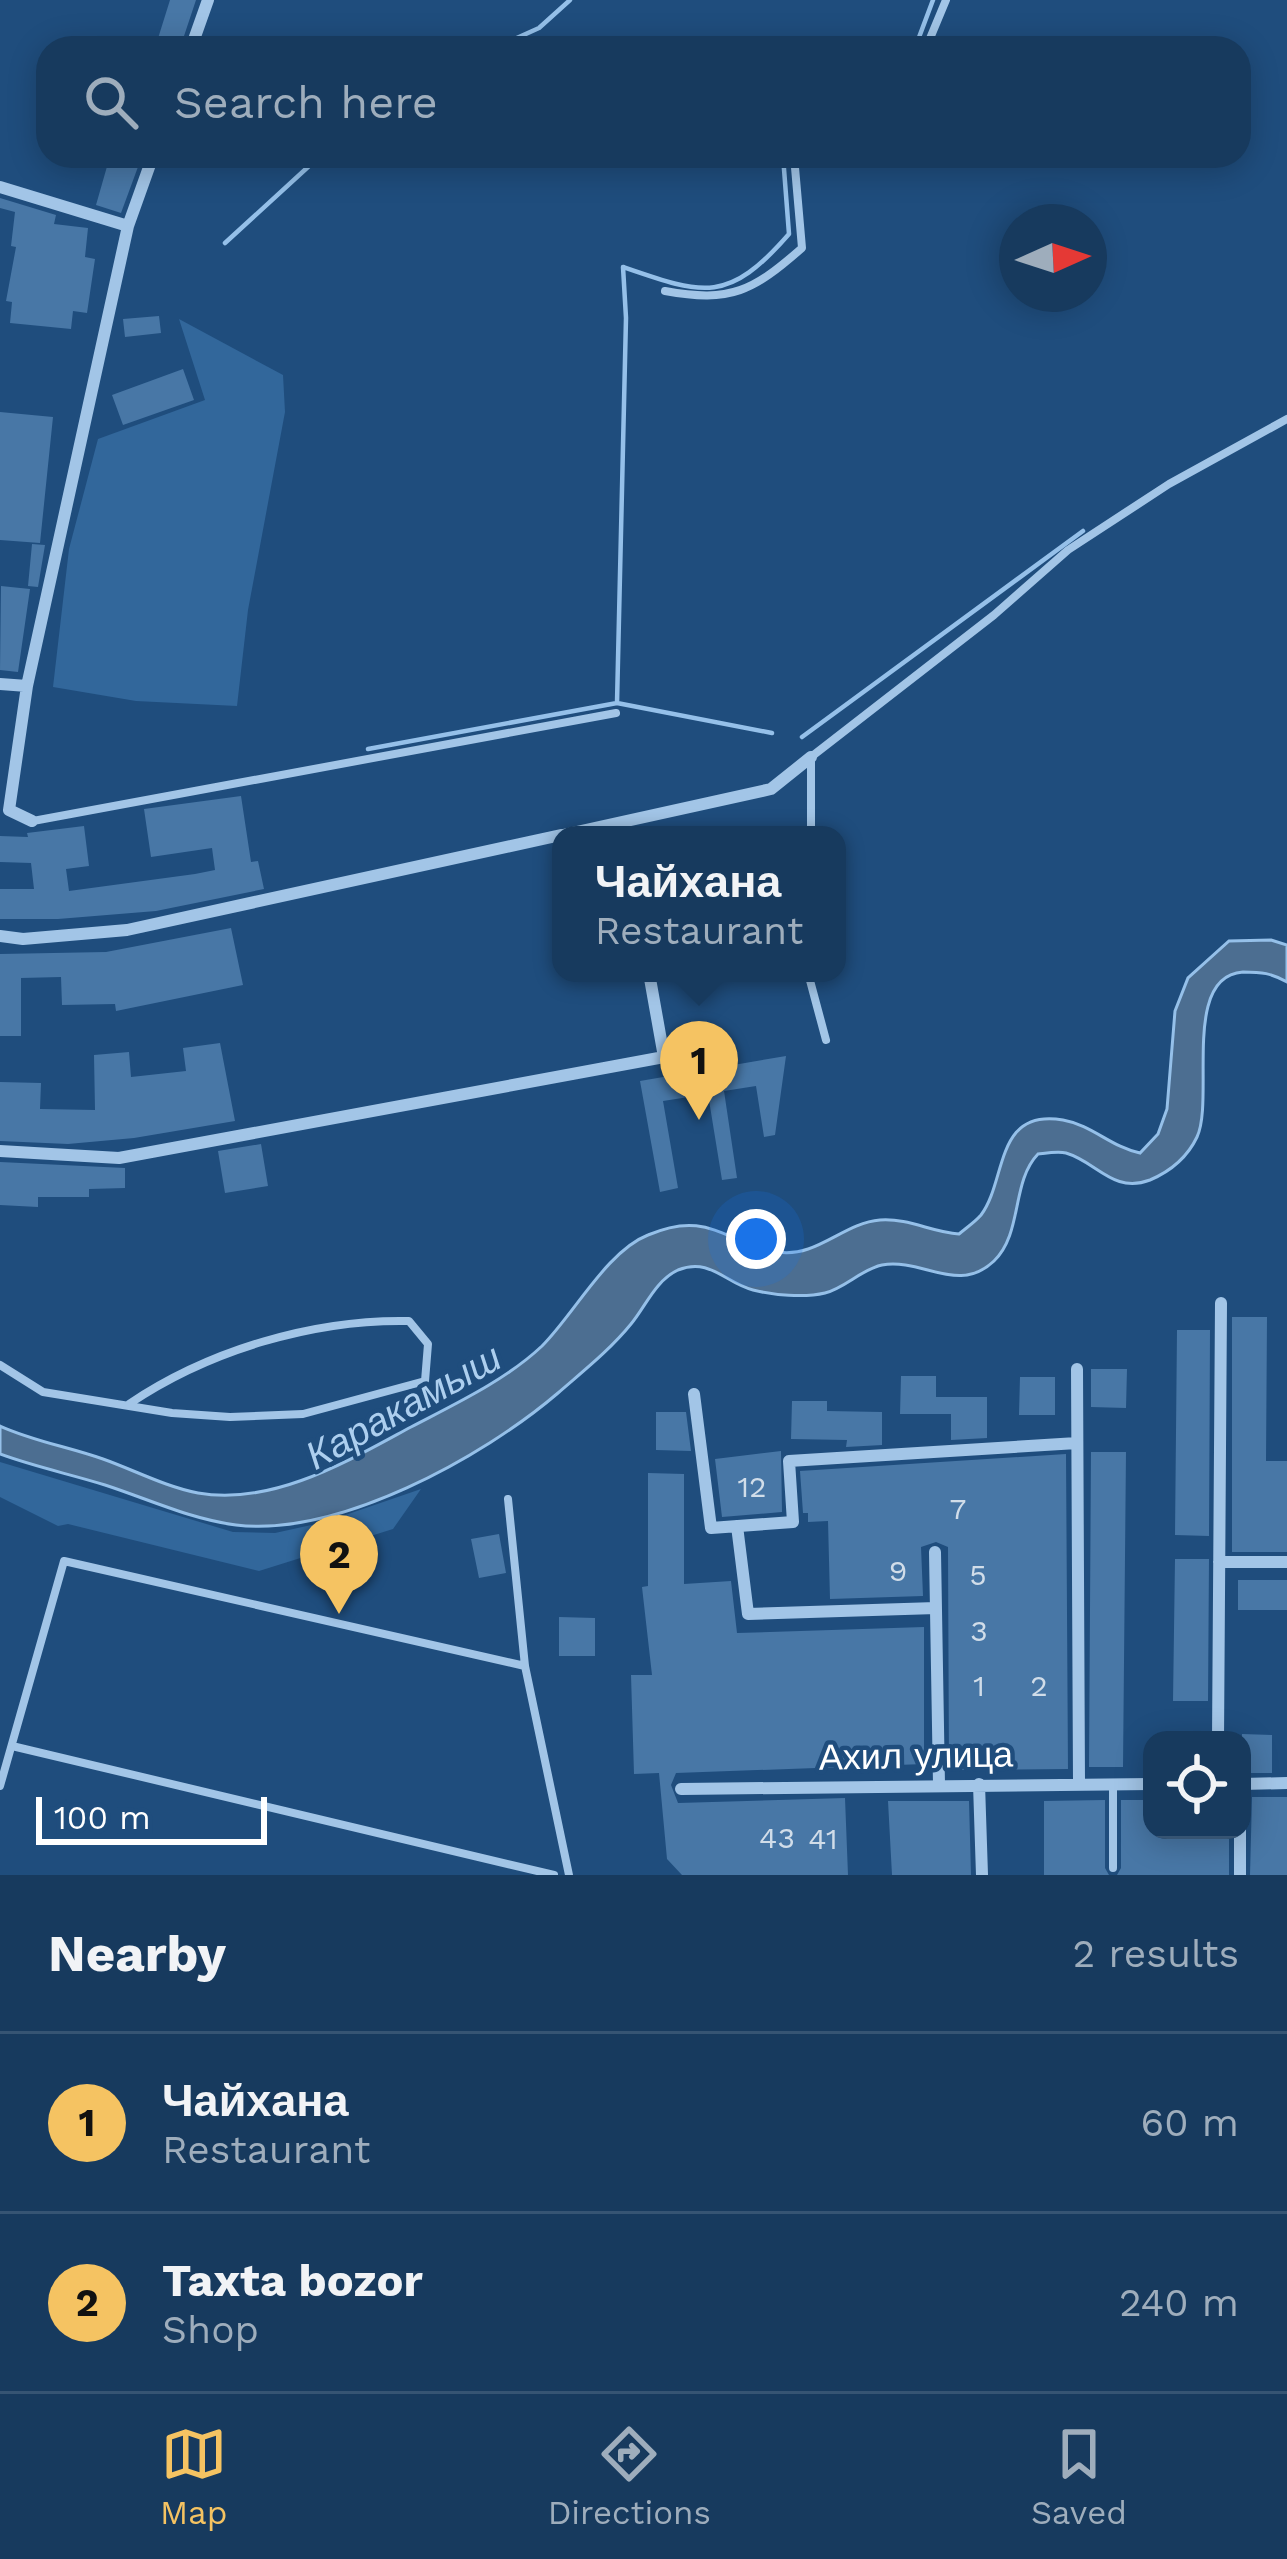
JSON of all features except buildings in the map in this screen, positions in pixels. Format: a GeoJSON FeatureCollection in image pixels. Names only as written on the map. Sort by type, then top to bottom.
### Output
{"type":"FeatureCollection","features":[{"type":"Feature","properties":{"kind":"street"},"geometry":{"type":"LineString","coordinates":[[195,36],[208,0]]}},
{"type":"Feature","properties":{"kind":"street"},"geometry":{"type":"LineString","coordinates":[[32,821],[10,810],[27,686],[128,226],[149,168]]}},
{"type":"Feature","properties":{"kind":"street"},"geometry":{"type":"LineString","coordinates":[[0,187],[128,226]]}},
{"type":"Feature","properties":{"kind":"street"},"geometry":{"type":"LineString","coordinates":[[0,684],[27,686]]}},
{"type":"Feature","properties":{"kind":"street"},"geometry":{"type":"LineString","coordinates":[[633,826],[771,790],[811,757]]}},
{"type":"Feature","properties":{"kind":"street"},"geometry":{"type":"LineString","coordinates":[[0,937],[127,930],[552,837]]}},
{"type":"Feature","properties":{"kind":"street"},"geometry":{"type":"LineString","coordinates":[[0,1150],[119,1158],[664,1057],[651,982]]}},
{"type":"Feature","properties":{"kind":"street"},"geometry":{"type":"LineString","coordinates":[[1218,1731],[1221,1303]]}},
{"type":"Feature","properties":{"kind":"street"},"geometry":{"type":"LineString","coordinates":[[1077,1369],[1079,1784]]}},
{"type":"Feature","properties":{"kind":"street"},"geometry":{"type":"LineString","coordinates":[[694,1394],[711,1528],[794,1522],[790,1461],[1077,1443]]}},
{"type":"Feature","properties":{"kind":"street"},"geometry":{"type":"LineString","coordinates":[[736,1526],[748,1614],[936,1608]]}},
{"type":"Feature","properties":{"kind":"street"},"geometry":{"type":"LineString","coordinates":[[935,1552],[939,1784]]}},
{"type":"Feature","properties":{"kind":"street"},"geometry":{"type":"LineString","coordinates":[[1219,1562],[1287,1562]]}},
{"type":"Feature","properties":{"kind":"street"},"geometry":{"type":"LineString","coordinates":[[979,1784],[982,1875]]}},
{"type":"Feature","properties":{"kind":"street","name":"Ахил улица"},"geometry":{"type":"LineString","coordinates":[[682,1789],[1143,1784]]}},
{"type":"Feature","properties":{"kind":"street"},"geometry":{"type":"LineString","coordinates":[[1251,1784],[1287,1784]]}},
{"type":"Feature","properties":{"kind":"street"},"geometry":{"type":"LineString","coordinates":[[1240,1839],[1240,1875]]}},
{"type":"Feature","properties":{"kind":"lane"},"geometry":{"type":"LineString","coordinates":[[931,36],[946,0]]}},
{"type":"Feature","properties":{"kind":"lane"},"geometry":{"type":"LineString","coordinates":[[665,291],[707,298],[748,291],[802,248],[795,168]]}},
{"type":"Feature","properties":{"kind":"lane"},"geometry":{"type":"LineString","coordinates":[[811,826],[811,757],[994,615],[1068,550],[1169,484],[1287,419]]}},
{"type":"Feature","properties":{"kind":"lane"},"geometry":{"type":"LineString","coordinates":[[32,821],[616,713]]}},
{"type":"Feature","properties":{"kind":"lane"},"geometry":{"type":"LineString","coordinates":[[810,982],[826,1040]]}},
{"type":"Feature","properties":{"kind":"lane"},"geometry":{"type":"LineString","coordinates":[[0,1366],[43,1392],[172,1413],[303,1414],[425,1381],[428,1344],[409,1321],[364,1320],[281,1335],[156,1386],[129,1404]]}},
{"type":"Feature","properties":{"kind":"lane"},"geometry":{"type":"LineString","coordinates":[[508,1499],[525,1666],[569,1875]]}},
{"type":"Feature","properties":{"kind":"lane"},"geometry":{"type":"LineString","coordinates":[[0,1786],[64,1562],[525,1666]]}},
{"type":"Feature","properties":{"kind":"lane"},"geometry":{"type":"LineString","coordinates":[[12,1746],[554,1875]]}},
{"type":"Feature","properties":{"kind":"lane"},"geometry":{"type":"LineString","coordinates":[[1112,1868],[1113,1784]]}},
{"type":"Feature","properties":{"kind":"shaded area"},"geometry":{"type":"Polygon","coordinates":[[[179,319],[283,375],[285,412],[248,610],[237,706],[136,701],[53,687],[69,549],[98,439],[205,400],[179,319]]]}},
{"type":"Feature","properties":{"kind":"shaded area"},"geometry":{"type":"Polygon","coordinates":[[[1271,940],[1287,945],[1287,982],[1243,972],[1224,979],[1212,994],[1206,1016],[1202,1119],[1183,1157],[1150,1180],[1126,1183],[1066,1153],[1038,1154],[1024,1179],[1003,1250],[981,1271],[954,1275],[882,1265],[832,1291],[798,1296],[753,1290],[699,1267],[678,1270],[657,1287],[605,1352],[527,1418],[407,1488],[319,1519],[276,1525],[219,1522],[0,1454],[0,1426],[198,1493],[254,1493],[282,1487],[362,1453],[513,1370],[554,1333],[619,1255],[648,1235],[686,1225],[716,1230],[759,1248],[792,1252],[880,1220],[959,1234],[981,1215],[1006,1150],[1025,1125],[1041,1119],[1063,1120],[1140,1153],[1158,1134],[1167,1109],[1175,1011],[1188,978],[1229,941],[1271,940]]]}},
{"type":"Feature","properties":{"kind":"shaded area"},"geometry":{"type":"Polygon","coordinates":[[[0,1462],[233,1532],[275,1533],[325,1522],[421,1489],[393,1529],[259,1571],[68,1524],[58,1526],[0,1497],[0,1462]]]}},
{"type":"Feature","properties":{"kind":"waterway"},"geometry":{"type":"LineString","coordinates":[[521,36],[539,28],[570,0]]}},
{"type":"Feature","properties":{"kind":"waterway"},"geometry":{"type":"LineString","coordinates":[[920,36],[933,0]]}},
{"type":"Feature","properties":{"kind":"waterway"},"geometry":{"type":"LineString","coordinates":[[225,243],[307,168]]}},
{"type":"Feature","properties":{"kind":"waterway"},"geometry":{"type":"LineString","coordinates":[[617,703],[626,318],[623,267],[695,287],[731,283],[749,273],[789,234],[784,168]]}},
{"type":"Feature","properties":{"kind":"waterway"},"geometry":{"type":"LineString","coordinates":[[802,737],[1083,531]]}},
{"type":"Feature","properties":{"kind":"waterway"},"geometry":{"type":"LineString","coordinates":[[368,749],[617,703],[772,733]]}},
{"type":"Feature","properties":{"kind":"place","name":"Чайхана"},"geometry":{"type":"Point","coordinates":[699,1120]}},
{"type":"Feature","properties":{"kind":"place","name":"Taxta bozor"},"geometry":{"type":"Point","coordinates":[339,1614]}},
{"type":"Feature","properties":{"kind":"water label","name":"Каракамыш"},"geometry":{"type":"Point","coordinates":[403,1406]}}]}
